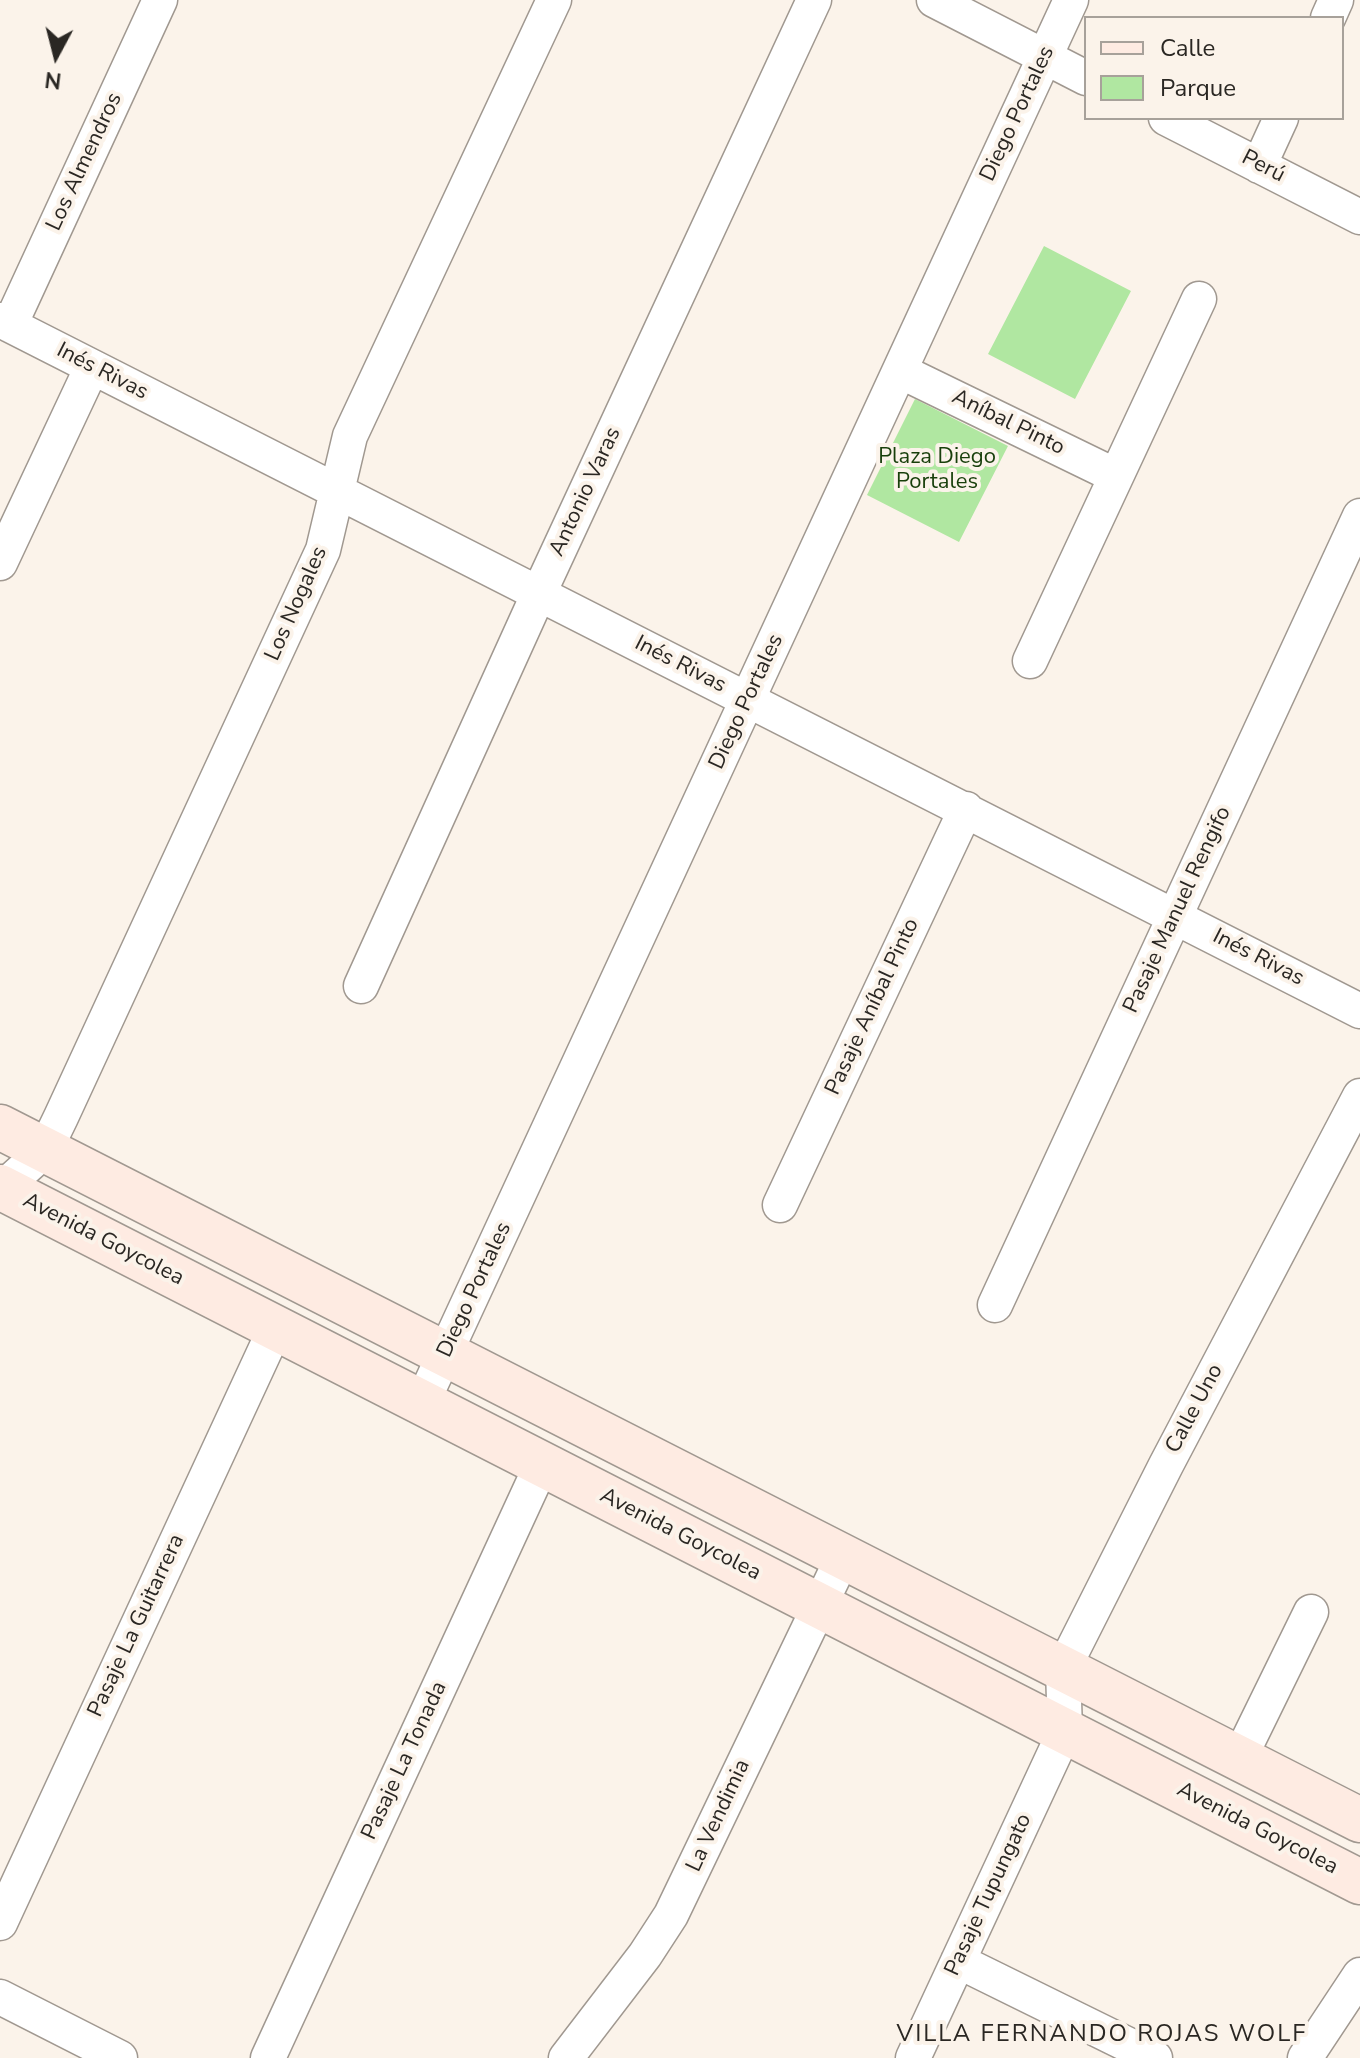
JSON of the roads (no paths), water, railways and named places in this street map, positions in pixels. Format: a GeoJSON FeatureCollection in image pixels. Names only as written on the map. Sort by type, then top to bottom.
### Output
{"type":"FeatureCollection","features":[{"type":"Feature","properties":{"kind":"street","name":"Los Almendros"},"geometry":{"type":"LineString","coordinates":[[5,322],[160,0]]}},
{"type":"Feature","properties":{"kind":"street","name":"Los Nogales"},"geometry":{"type":"LineString","coordinates":[[1,1190],[45,1150],[323,550],[350,436],[554,0]]}},
{"type":"Feature","properties":{"kind":"street","name":"Antonio Varas"},"geometry":{"type":"LineString","coordinates":[[361,986],[814,0]]}},
{"type":"Feature","properties":{"kind":"street"},"geometry":{"type":"LineString","coordinates":[[934,0],[1084,77]]}},
{"type":"Feature","properties":{"kind":"street","name":"Diego Portales"},"geometry":{"type":"LineString","coordinates":[[422,1403],[1071,0]]}},
{"type":"Feature","properties":{"kind":"street","name":"Perú"},"geometry":{"type":"LineString","coordinates":[[1170,120],[1360,217]]}},
{"type":"Feature","properties":{"kind":"street"},"geometry":{"type":"LineString","coordinates":[[1259,166],[1280,120]]}},
{"type":"Feature","properties":{"kind":"street"},"geometry":{"type":"LineString","coordinates":[[1030,661],[1199,299]]}},
{"type":"Feature","properties":{"kind":"street","name":"Inés Rivas"},"geometry":{"type":"LineString","coordinates":[[5,322],[1360,1011]]}},
{"type":"Feature","properties":{"kind":"street"},"geometry":{"type":"LineString","coordinates":[[0,563],[92,367]]}},
{"type":"Feature","properties":{"kind":"street","name":"Aníbal Pinto"},"geometry":{"type":"LineString","coordinates":[[900,371],[1116,476]]}},
{"type":"Feature","properties":{"kind":"street","name":"Pasaje Manuel Rengifo"},"geometry":{"type":"LineString","coordinates":[[995,1305],[1360,516]]}},
{"type":"Feature","properties":{"kind":"street","name":"Pasaje Aníbal Pinto"},"geometry":{"type":"LineString","coordinates":[[780,1205],[966,809]]}},
{"type":"Feature","properties":{"kind":"street","name":"Calle Uno"},"geometry":{"type":"LineString","coordinates":[[1065,1731],[1063,1669],[1166,1465],[1360,1096]]}},
{"type":"Feature","properties":{"kind":"street"},"geometry":{"type":"LineString","coordinates":[[0,1127],[1360,1820]]}},
{"type":"Feature","properties":{"kind":"street","name":"Avenida Goycolea"},"geometry":{"type":"LineString","coordinates":[[1,1190],[1360,1882]]}},
{"type":"Feature","properties":{"kind":"street","name":"Pasaje La Guitarrera"},"geometry":{"type":"LineString","coordinates":[[0,1923],[275,1329]]}},
{"type":"Feature","properties":{"kind":"street","name":"Pasaje La Tonada"},"geometry":{"type":"LineString","coordinates":[[268,2058],[542,1464]]}},
{"type":"Feature","properties":{"kind":"street","name":"La Vendimia"},"geometry":{"type":"LineString","coordinates":[[566,2058],[645,1955],[671,1915],[843,1557]]}},
{"type":"Feature","properties":{"kind":"street"},"geometry":{"type":"LineString","coordinates":[[1239,1759],[1311,1612]]}},
{"type":"Feature","properties":{"kind":"street","name":"Pasaje Tupungato"},"geometry":{"type":"LineString","coordinates":[[913,2058],[1065,1731]]}},
{"type":"Feature","properties":{"kind":"street"},"geometry":{"type":"LineString","coordinates":[[958,1961],[1155,2058]]}},
{"type":"Feature","properties":{"kind":"street"},"geometry":{"type":"LineString","coordinates":[[1305,2058],[1360,1975]]}},
{"type":"Feature","properties":{"kind":"street"},"geometry":{"type":"LineString","coordinates":[[0,1997],[120,2058]]}},
{"type":"Feature","properties":{"kind":"district","name":"VILLA FERNANDO ROJAS WOLF"},"geometry":{"type":"Point","coordinates":[1102,2035]}},
{"type":"Feature","properties":{"kind":"park label","name":"Plaza Diego Portales"},"geometry":{"type":"Point","coordinates":[937,470]}}]}
